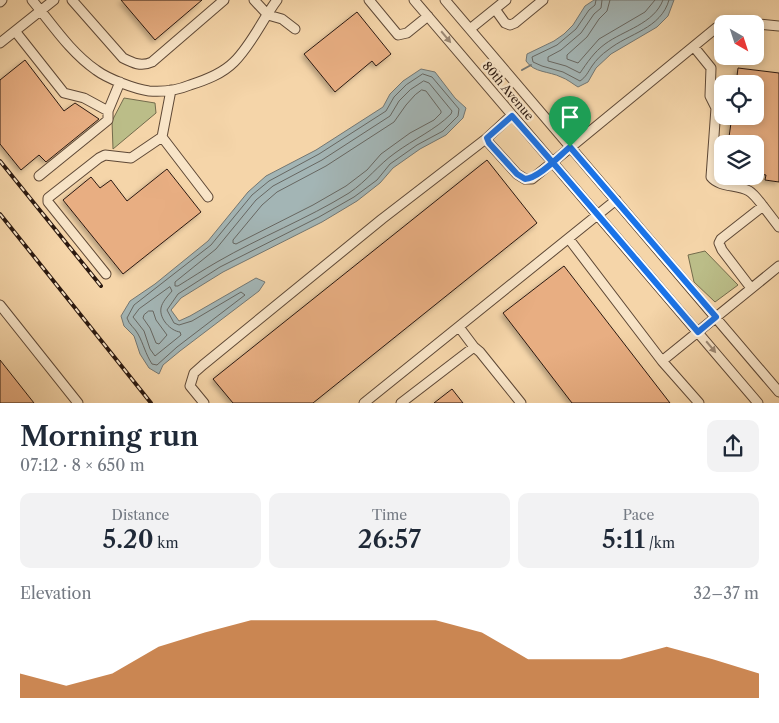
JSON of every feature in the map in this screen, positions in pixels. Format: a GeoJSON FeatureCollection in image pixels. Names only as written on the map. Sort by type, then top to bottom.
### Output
{"type":"FeatureCollection","features":[{"type":"Feature","properties":{"kind":"street"},"geometry":{"type":"LineString","coordinates":[[32,0],[71,47],[97,71],[120,82],[149,91],[179,89],[206,80],[221,72],[233,63],[248,46],[278,0]]}},
{"type":"Feature","properties":{"kind":"street"},"geometry":{"type":"LineString","coordinates":[[0,44],[54,0]]}},
{"type":"Feature","properties":{"kind":"street"},"geometry":{"type":"LineString","coordinates":[[72,0],[119,54],[133,63],[141,65],[152,62],[224,0]]}},
{"type":"Feature","properties":{"kind":"street"},"geometry":{"type":"LineString","coordinates":[[254,0],[268,15],[282,19],[295,30]]}},
{"type":"Feature","properties":{"kind":"street"},"geometry":{"type":"LineString","coordinates":[[369,0],[398,35],[407,33],[428,16]]}},
{"type":"Feature","properties":{"kind":"street","name":"80th Avenue"},"geometry":{"type":"LineString","coordinates":[[414,0],[758,403]]}},
{"type":"Feature","properties":{"kind":"street","name":"80th Avenue"},"geometry":{"type":"LineString","coordinates":[[445,0],[779,392]]}},
{"type":"Feature","properties":{"kind":"street"},"geometry":{"type":"LineString","coordinates":[[490,0],[505,23],[510,25],[543,0]]}},
{"type":"Feature","properties":{"kind":"street"},"geometry":{"type":"LineString","coordinates":[[470,29],[506,0]]}},
{"type":"Feature","properties":{"kind":"street"},"geometry":{"type":"LineString","coordinates":[[764,25],[779,26]]}},
{"type":"Feature","properties":{"kind":"street"},"geometry":{"type":"LineString","coordinates":[[487,138],[489,143],[517,174],[525,179],[532,179],[714,30]]}},
{"type":"Feature","properties":{"kind":"street"},"geometry":{"type":"LineString","coordinates":[[15,31],[64,93],[84,98],[108,111]]}},
{"type":"Feature","properties":{"kind":"street"},"geometry":{"type":"LineString","coordinates":[[694,47],[711,68],[710,96],[716,108],[711,177],[720,184],[749,191],[779,227]]}},
{"type":"Feature","properties":{"kind":"street"},"geometry":{"type":"LineString","coordinates":[[39,176],[108,120],[108,111],[120,82]]}},
{"type":"Feature","properties":{"kind":"street"},"geometry":{"type":"LineString","coordinates":[[106,274],[48,202],[48,198],[99,158],[105,155],[131,158],[162,137],[170,90]]}},
{"type":"Feature","properties":{"kind":"street"},"geometry":{"type":"LineString","coordinates":[[204,403],[190,386],[194,373],[203,364],[382,219],[487,138],[512,116]]}},
{"type":"Feature","properties":{"kind":"street"},"geometry":{"type":"LineString","coordinates":[[162,137],[208,197]]}},
{"type":"Feature","properties":{"kind":"street"},"geometry":{"type":"LineString","coordinates":[[364,403],[616,200]]}},
{"type":"Feature","properties":{"kind":"street"},"geometry":{"type":"LineString","coordinates":[[751,288],[722,250],[719,243],[721,239],[763,206]]}},
{"type":"Feature","properties":{"kind":"street"},"geometry":{"type":"LineString","coordinates":[[569,239],[662,361],[700,403]]}},
{"type":"Feature","properties":{"kind":"street"},"geometry":{"type":"LineString","coordinates":[[662,361],[779,266]]}},
{"type":"Feature","properties":{"kind":"street"},"geometry":{"type":"LineString","coordinates":[[0,305],[78,403]]}},
{"type":"Feature","properties":{"kind":"street"},"geometry":{"type":"LineString","coordinates":[[459,327],[520,403]]}},
{"type":"Feature","properties":{"kind":"street"},"geometry":{"type":"LineString","coordinates":[[400,403],[474,347]]}},
{"type":"Feature","properties":{"kind":"green space"},"geometry":{"type":"Polygon","coordinates":[[[124,98],[155,103],[156,113],[113,149],[112,121],[124,98]]]}},
{"type":"Feature","properties":{"kind":"green space"},"geometry":{"type":"Polygon","coordinates":[[[705,251],[738,285],[715,302],[694,282],[688,255],[705,251]]]}},
{"type":"Feature","properties":{"kind":"water"},"geometry":{"type":"Polygon","coordinates":[[[594,0],[674,0],[668,16],[657,27],[611,54],[596,68],[588,82],[578,87],[563,78],[537,70],[529,65],[526,61],[527,54],[564,34],[573,25],[585,6],[594,0]]]}},
{"type":"Feature","properties":{"kind":"water"},"geometry":{"type":"Polygon","coordinates":[[[421,69],[435,72],[455,98],[466,108],[463,118],[446,135],[420,149],[393,168],[380,183],[357,201],[322,222],[223,272],[181,298],[171,310],[179,321],[256,278],[265,282],[259,291],[163,365],[159,374],[149,368],[140,354],[134,336],[124,326],[121,316],[130,301],[155,284],[208,241],[248,192],[266,176],[316,150],[383,107],[390,94],[403,81],[421,69]]]}},
{"type":"Feature","properties":{"kind":"building"},"geometry":{"type":"Polygon","coordinates":[[[121,0],[202,0],[155,40],[121,0]]]}},
{"type":"Feature","properties":{"kind":"building"},"geometry":{"type":"Polygon","coordinates":[[[357,12],[391,54],[376,66],[372,61],[335,92],[304,54],[357,12]]]}},
{"type":"Feature","properties":{"kind":"building"},"geometry":{"type":"Polygon","coordinates":[[[25,60],[64,111],[75,103],[99,119],[46,162],[39,155],[21,170],[0,144],[0,80],[25,60]]]}},
{"type":"Feature","properties":{"kind":"building"},"geometry":{"type":"Polygon","coordinates":[[[738,68],[779,73],[779,182],[765,180],[764,135],[729,135],[731,125],[764,125],[764,75],[737,75],[738,68]]]}},
{"type":"Feature","properties":{"kind":"building"},"geometry":{"type":"Polygon","coordinates":[[[487,160],[537,223],[313,403],[233,403],[213,379],[487,160]]]}},
{"type":"Feature","properties":{"kind":"building"},"geometry":{"type":"Polygon","coordinates":[[[167,169],[201,212],[123,274],[63,200],[91,177],[100,188],[111,180],[127,201],[167,169]]]}},
{"type":"Feature","properties":{"kind":"building"},"geometry":{"type":"Polygon","coordinates":[[[564,266],[670,403],[572,403],[503,313],[564,266]]]}},
{"type":"Feature","properties":{"kind":"building"},"geometry":{"type":"Polygon","coordinates":[[[0,360],[34,403],[0,403],[0,360]]]}},
{"type":"Feature","properties":{"kind":"building"},"geometry":{"type":"Polygon","coordinates":[[[452,389],[463,403],[434,403],[452,389]]]}},
{"type":"Feature","properties":{"kind":"waterway"},"geometry":{"type":"LineString","coordinates":[[522,70],[531,65]]}},
{"type":"Feature","properties":{"kind":"railway"},"geometry":{"type":"LineString","coordinates":[[0,161],[101,286]]}},
{"type":"Feature","properties":{"kind":"railway"},"geometry":{"type":"LineString","coordinates":[[0,214],[151,403]]}},
{"type":"Feature","properties":{"kind":"route"},"geometry":{"type":"LineString","coordinates":[[570,147],[552,162],[532,179],[525,179],[517,174],[489,143],[487,138],[512,116],[552,162],[628,250],[698,332],[716,317],[570,147]]}}]}
